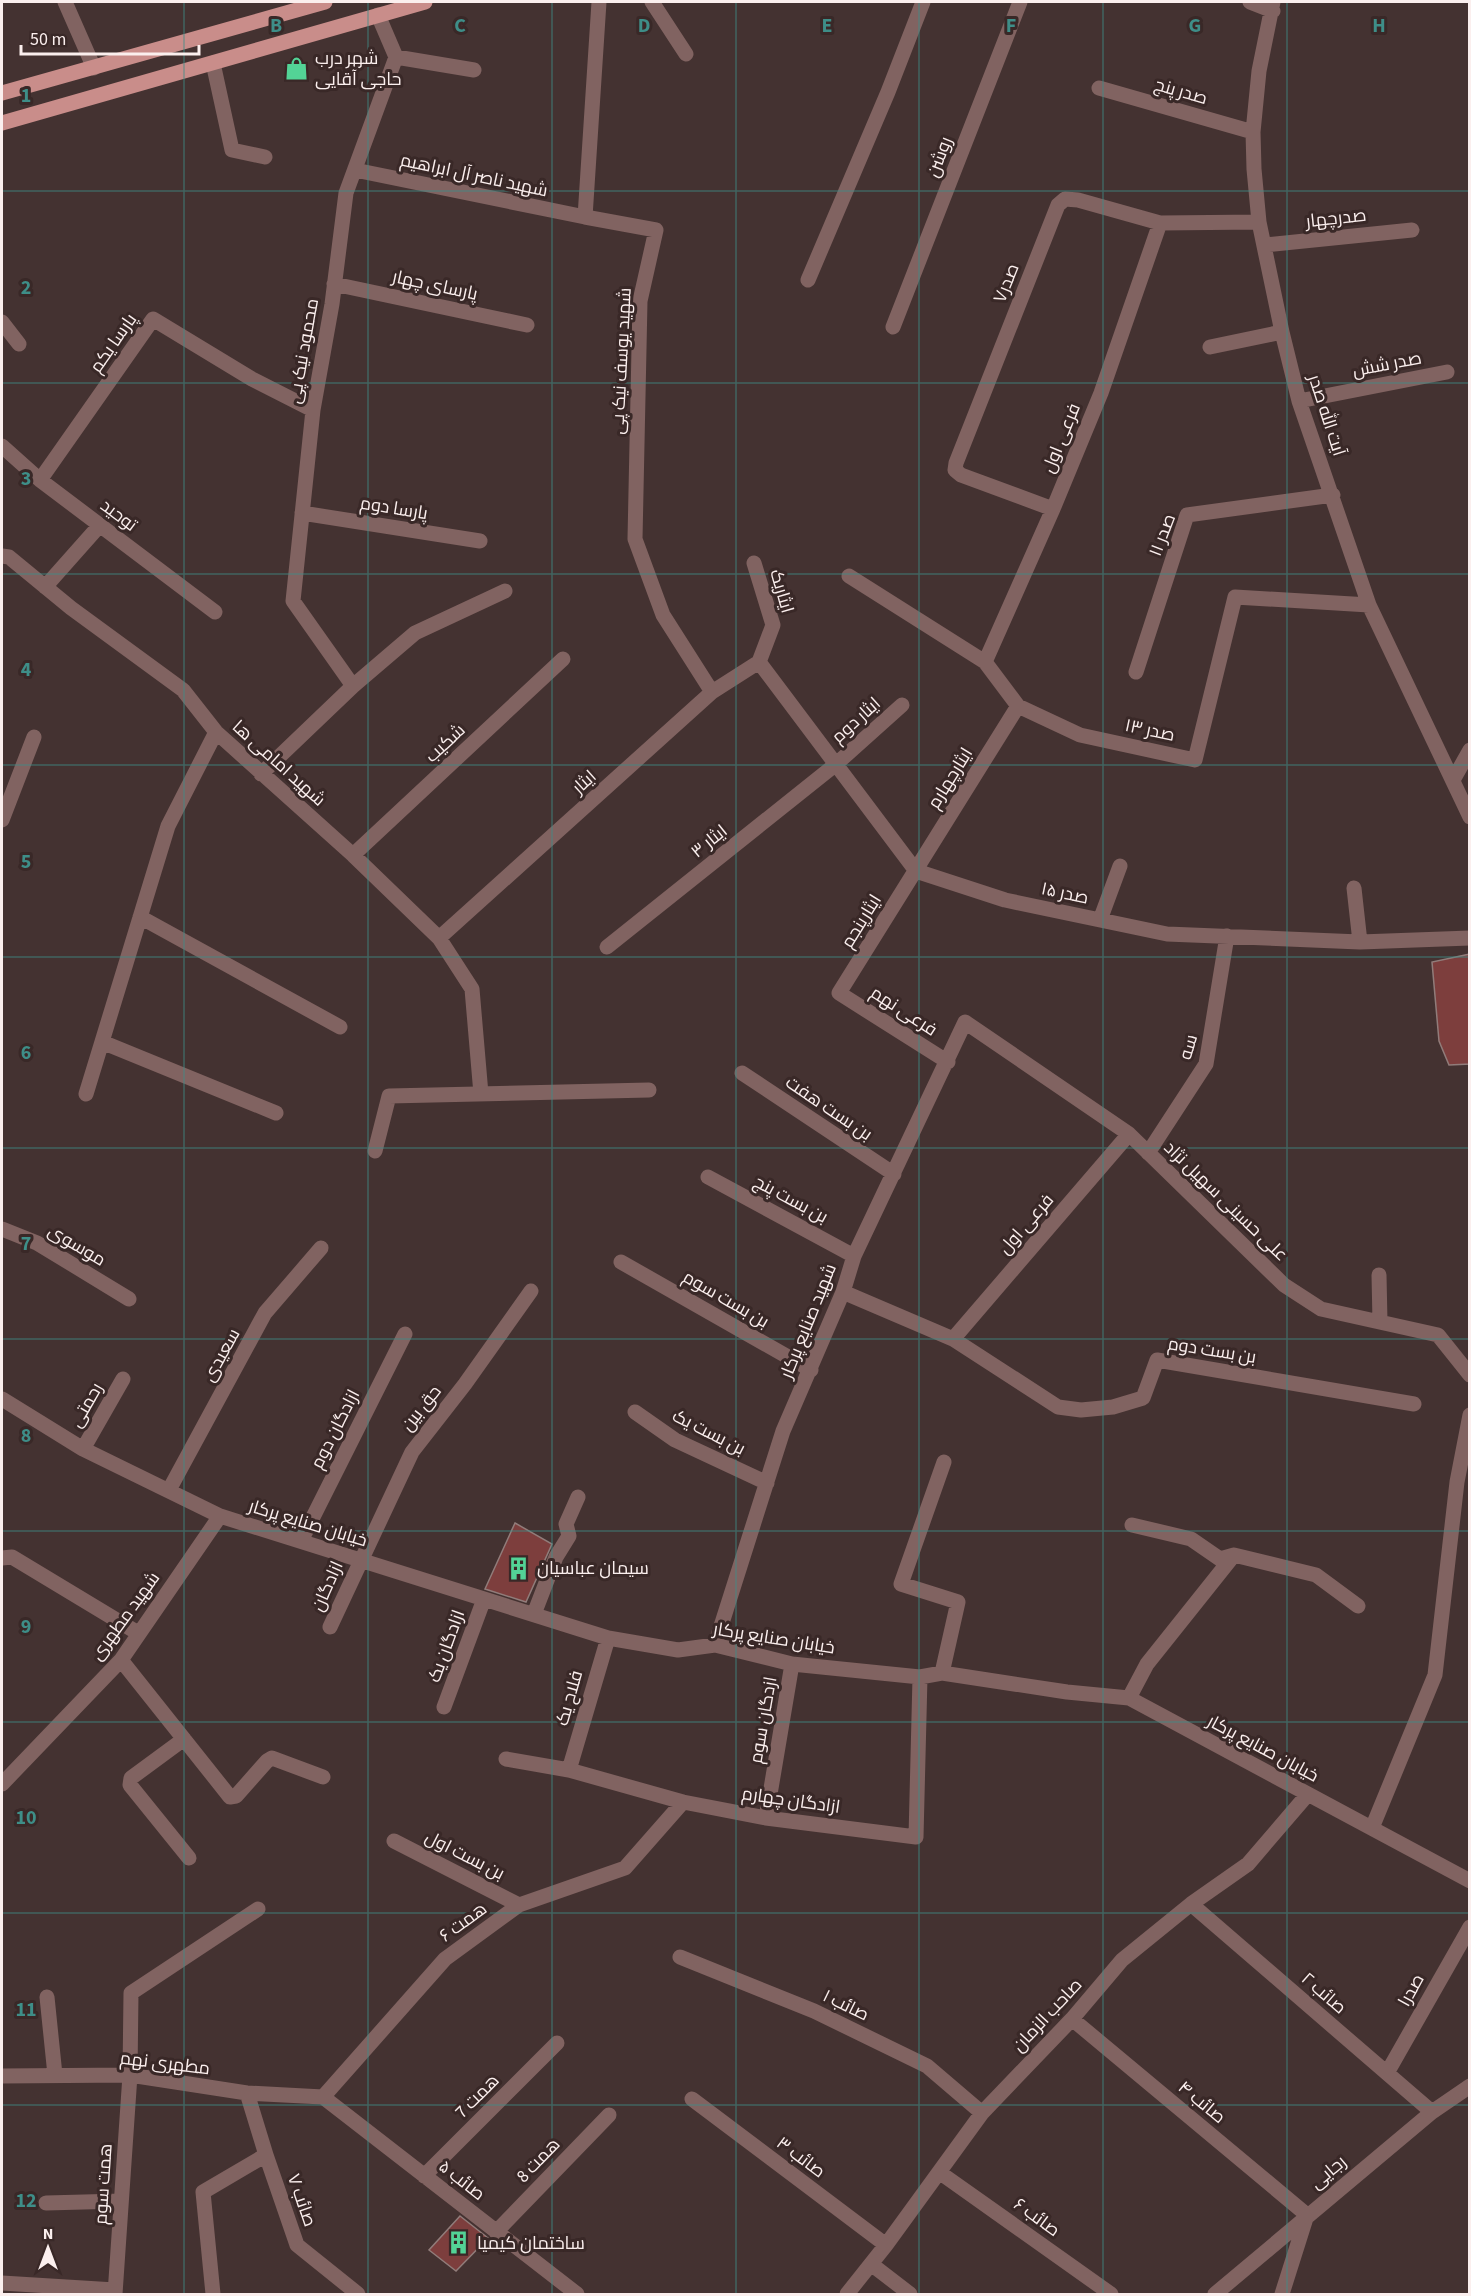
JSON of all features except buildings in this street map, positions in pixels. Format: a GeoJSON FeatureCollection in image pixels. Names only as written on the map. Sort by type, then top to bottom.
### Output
{"type":"FeatureCollection","features":[{"type":"Feature","properties":{"kind":"main road"},"geometry":{"type":"LineString","coordinates":[[2,93],[325,2]]}},
{"type":"Feature","properties":{"kind":"main road"},"geometry":{"type":"LineString","coordinates":[[2,123],[426,2]]}},
{"type":"Feature","properties":{"kind":"street"},"geometry":{"type":"LineString","coordinates":[[65,2],[94,68]]}},
{"type":"Feature","properties":{"kind":"street"},"geometry":{"type":"LineString","coordinates":[[585,217],[599,2]]}},
{"type":"Feature","properties":{"kind":"street"},"geometry":{"type":"LineString","coordinates":[[652,2],[686,54]]}},
{"type":"Feature","properties":{"kind":"street"},"geometry":{"type":"LineString","coordinates":[[808,280],[888,92],[923,2]]}},
{"type":"Feature","properties":{"kind":"street","name":"روشن"},"geometry":{"type":"LineString","coordinates":[[893,327],[1020,2]]}},
{"type":"Feature","properties":{"kind":"street"},"geometry":{"type":"LineString","coordinates":[[1250,2],[1273,6]]}},
{"type":"Feature","properties":{"kind":"street","name":"آیت الله صدر"},"geometry":{"type":"LineString","coordinates":[[1273,6],[1259,71],[1253,132],[1254,169],[1259,222],[1282,332],[1299,401],[1369,605],[1470,817]]}},
{"type":"Feature","properties":{"kind":"street"},"geometry":{"type":"LineString","coordinates":[[378,15],[396,57],[474,70]]}},
{"type":"Feature","properties":{"kind":"street","name":"محمود نیک پی"},"geometry":{"type":"LineString","coordinates":[[353,686],[293,601],[313,410],[346,194],[396,57]]}},
{"type":"Feature","properties":{"kind":"street"},"geometry":{"type":"LineString","coordinates":[[213,63],[232,150],[265,157]]}},
{"type":"Feature","properties":{"kind":"street","name":"صدر پنج"},"geometry":{"type":"LineString","coordinates":[[1099,88],[1253,132]]}},
{"type":"Feature","properties":{"kind":"street","name":"شهید ناصر آل ابراهیم"},"geometry":{"type":"LineString","coordinates":[[356,170],[585,217]]}},
{"type":"Feature","properties":{"kind":"street","name":"صدر۷"},"geometry":{"type":"LineString","coordinates":[[1053,509],[961,475],[955,470],[1058,205],[1065,199],[1077,200],[1160,223],[1259,222]]}},
{"type":"Feature","properties":{"kind":"street","name":"شهید یوسف نیک پی"},"geometry":{"type":"LineString","coordinates":[[585,217],[656,230],[640,301],[635,539],[663,615],[712,692]]}},
{"type":"Feature","properties":{"kind":"street","name":"فرعی اول"},"geometry":{"type":"LineString","coordinates":[[985,662],[1053,509],[1101,393],[1160,223]]}},
{"type":"Feature","properties":{"kind":"street","name":"صدرچهار"},"geometry":{"type":"LineString","coordinates":[[1265,245],[1412,230]]}},
{"type":"Feature","properties":{"kind":"street","name":"پارسای چهار"},"geometry":{"type":"LineString","coordinates":[[334,284],[527,325]]}},
{"type":"Feature","properties":{"kind":"street","name":"پارسا یکم"},"geometry":{"type":"LineString","coordinates":[[40,480],[153,319],[252,379],[313,410]]}},
{"type":"Feature","properties":{"kind":"street"},"geometry":{"type":"LineString","coordinates":[[2,322],[19,344]]}},
{"type":"Feature","properties":{"kind":"street"},"geometry":{"type":"LineString","coordinates":[[1210,347],[1282,332]]}},
{"type":"Feature","properties":{"kind":"street","name":"صدر شش"},"geometry":{"type":"LineString","coordinates":[[1299,401],[1447,372]]}},
{"type":"Feature","properties":{"kind":"street","name":"توحید"},"geometry":{"type":"LineString","coordinates":[[2,446],[40,480],[215,612]]}},
{"type":"Feature","properties":{"kind":"street","name":"صدر ۱۱"},"geometry":{"type":"LineString","coordinates":[[1136,672],[1187,515],[1333,495]]}},
{"type":"Feature","properties":{"kind":"street","name":"پارسا دوم"},"geometry":{"type":"LineString","coordinates":[[302,513],[480,541]]}},
{"type":"Feature","properties":{"kind":"street"},"geometry":{"type":"LineString","coordinates":[[45,587],[100,525]]}},
{"type":"Feature","properties":{"kind":"street","name":"شهید امامی ها"},"geometry":{"type":"LineString","coordinates":[[4,560],[45,587],[183,690],[216,732],[353,855],[439,938],[472,989],[481,1094]]}},
{"type":"Feature","properties":{"kind":"street","name":"ایثاریک"},"geometry":{"type":"LineString","coordinates":[[754,563],[773,625],[759,662]]}},
{"type":"Feature","properties":{"kind":"street","name":"صدر ۱۳"},"geometry":{"type":"LineString","coordinates":[[849,576],[985,662],[1018,705],[1080,735],[1195,760],[1235,597],[1369,605]]}},
{"type":"Feature","properties":{"kind":"street"},"geometry":{"type":"LineString","coordinates":[[261,774],[353,686],[415,633],[505,591]]}},
{"type":"Feature","properties":{"kind":"street","name":"شکیب"},"geometry":{"type":"LineString","coordinates":[[353,855],[563,659]]}},
{"type":"Feature","properties":{"kind":"street"},"geometry":{"type":"LineString","coordinates":[[759,662],[916,871]]}},
{"type":"Feature","properties":{"kind":"street","name":"ایثار"},"geometry":{"type":"LineString","coordinates":[[439,938],[712,692],[759,662]]}},
{"type":"Feature","properties":{"kind":"street","name":"ایثار دوم"},"geometry":{"type":"LineString","coordinates":[[836,765],[902,705]]}},
{"type":"Feature","properties":{"kind":"street","name":"ایثارچهارم"},"geometry":{"type":"LineString","coordinates":[[916,871],[1018,705]]}},
{"type":"Feature","properties":{"kind":"street"},"geometry":{"type":"LineString","coordinates":[[86,1094],[168,826],[216,732]]}},
{"type":"Feature","properties":{"kind":"street"},"geometry":{"type":"LineString","coordinates":[[2,820],[34,737]]}},
{"type":"Feature","properties":{"kind":"street"},"geometry":{"type":"LineString","coordinates":[[1453,780],[1470,750]]}},
{"type":"Feature","properties":{"kind":"street","name":"ایثار ۳"},"geometry":{"type":"LineString","coordinates":[[607,948],[836,765]]}},
{"type":"Feature","properties":{"kind":"street"},"geometry":{"type":"LineString","coordinates":[[1100,920],[1120,866]]}},
{"type":"Feature","properties":{"kind":"street","name":"صدر ۱۵"},"geometry":{"type":"LineString","coordinates":[[916,871],[1005,900],[1167,934],[1360,942],[1470,938]]}},
{"type":"Feature","properties":{"kind":"street","name":"ایثارپنجم"},"geometry":{"type":"LineString","coordinates":[[839,993],[916,871]]}},
{"type":"Feature","properties":{"kind":"street"},"geometry":{"type":"LineString","coordinates":[[1354,888],[1360,942]]}},
{"type":"Feature","properties":{"kind":"street"},"geometry":{"type":"LineString","coordinates":[[140,917],[340,1028]]}},
{"type":"Feature","properties":{"kind":"street","name":"سه"},"geometry":{"type":"LineString","coordinates":[[1148,1153],[1206,1064],[1227,936]]}},
{"type":"Feature","properties":{"kind":"street","name":"فرعی نهم"},"geometry":{"type":"LineString","coordinates":[[839,993],[948,1062]]}},
{"type":"Feature","properties":{"kind":"street","name":"علی حسینی سهیل نژاد"},"geometry":{"type":"LineString","coordinates":[[965,1022],[1129,1134],[1284,1284],[1322,1309],[1438,1335],[1470,1375]]}},
{"type":"Feature","properties":{"kind":"street","name":"شهید صنایع پرکار"},"geometry":{"type":"LineString","coordinates":[[715,1644],[783,1431],[843,1292],[854,1256],[965,1022]]}},
{"type":"Feature","properties":{"kind":"street"},"geometry":{"type":"LineString","coordinates":[[102,1042],[276,1113]]}},
{"type":"Feature","properties":{"kind":"street","name":"بن بست هفت"},"geometry":{"type":"LineString","coordinates":[[742,1073],[894,1174]]}},
{"type":"Feature","properties":{"kind":"street"},"geometry":{"type":"LineString","coordinates":[[375,1151],[389,1096],[649,1090]]}},
{"type":"Feature","properties":{"kind":"street","name":"فرعی اول"},"geometry":{"type":"LineString","coordinates":[[953,1339],[1129,1134]]}},
{"type":"Feature","properties":{"kind":"street","name":"بن بست پنج"},"geometry":{"type":"LineString","coordinates":[[708,1177],[854,1256]]}},
{"type":"Feature","properties":{"kind":"street","name":"موسوی"},"geometry":{"type":"LineString","coordinates":[[2,1229],[37,1243],[129,1299]]}},
{"type":"Feature","properties":{"kind":"street","name":"سعیدی"},"geometry":{"type":"LineString","coordinates":[[169,1490],[266,1313],[321,1248]]}},
{"type":"Feature","properties":{"kind":"street","name":"بن بست سوم"},"geometry":{"type":"LineString","coordinates":[[621,1262],[811,1370]]}},
{"type":"Feature","properties":{"kind":"street"},"geometry":{"type":"LineString","coordinates":[[1379,1275],[1380,1322]]}},
{"type":"Feature","properties":{"kind":"street","name":"حق بین"},"geometry":{"type":"LineString","coordinates":[[360,1560],[412,1452],[465,1384],[531,1291]]}},
{"type":"Feature","properties":{"kind":"street","name":"بن بست دوم"},"geometry":{"type":"LineString","coordinates":[[843,1292],[953,1339],[1058,1407],[1081,1410],[1113,1407],[1143,1398],[1157,1360],[1414,1404]]}},
{"type":"Feature","properties":{"kind":"street","name":"ازادگان دوم"},"geometry":{"type":"LineString","coordinates":[[301,1541],[405,1334]]}},
{"type":"Feature","properties":{"kind":"street","name":"رحمتی"},"geometry":{"type":"LineString","coordinates":[[83,1449],[123,1379]]}},
{"type":"Feature","properties":{"kind":"street","name":"خیابان صنایع پرکار"},"geometry":{"type":"LineString","coordinates":[[2,1399],[83,1449],[220,1516],[608,1638],[678,1650],[715,1644],[792,1664],[920,1677],[942,1673],[1067,1692],[1128,1698],[1470,1881]]}},
{"type":"Feature","properties":{"kind":"street","name":"بن بست یک"},"geometry":{"type":"LineString","coordinates":[[635,1412],[675,1440],[767,1483]]}},
{"type":"Feature","properties":{"kind":"street"},"geometry":{"type":"LineString","coordinates":[[1372,1828],[1435,1675],[1457,1482],[1470,1415]]}},
{"type":"Feature","properties":{"kind":"street"},"geometry":{"type":"LineString","coordinates":[[942,1673],[958,1602],[901,1584],[944,1462]]}},
{"type":"Feature","properties":{"kind":"street"},"geometry":{"type":"LineString","coordinates":[[534,1614],[556,1557],[569,1536],[566,1524],[578,1497]]}},
{"type":"Feature","properties":{"kind":"street","name":"شهید مطهری"},"geometry":{"type":"LineString","coordinates":[[2,1784],[121,1660],[220,1516]]}},
{"type":"Feature","properties":{"kind":"street"},"geometry":{"type":"LineString","coordinates":[[1132,1525],[1191,1539],[1220,1559],[1234,1555],[1316,1575],[1358,1606]]}},
{"type":"Feature","properties":{"kind":"street"},"geometry":{"type":"LineString","coordinates":[[1128,1698],[1147,1664],[1234,1555]]}},
{"type":"Feature","properties":{"kind":"street"},"geometry":{"type":"LineString","coordinates":[[2,1558],[12,1557],[138,1633]]}},
{"type":"Feature","properties":{"kind":"street","name":"ازادگان"},"geometry":{"type":"LineString","coordinates":[[330,1628],[360,1560]]}},
{"type":"Feature","properties":{"kind":"street","name":"ازادگان یک"},"geometry":{"type":"LineString","coordinates":[[444,1707],[484,1599]]}},
{"type":"Feature","properties":{"kind":"street","name":"فلاح یک"},"geometry":{"type":"LineString","coordinates":[[569,1770],[608,1638]]}},
{"type":"Feature","properties":{"kind":"street"},"geometry":{"type":"LineString","coordinates":[[121,1660],[230,1797],[236,1796],[272,1758],[323,1777]]}},
{"type":"Feature","properties":{"kind":"street","name":"ازدگان سوم"},"geometry":{"type":"LineString","coordinates":[[766,1818],[792,1664]]}},
{"type":"Feature","properties":{"kind":"street","name":"ازادگان چهارم"},"geometry":{"type":"LineString","coordinates":[[506,1759],[569,1770],[683,1802],[766,1818],[916,1837],[920,1677]]}},
{"type":"Feature","properties":{"kind":"street"},"geometry":{"type":"LineString","coordinates":[[184,1739],[130,1778],[130,1785],[189,1858]]}},
{"type":"Feature","properties":{"kind":"street","name":"صاحب الزمان"},"geometry":{"type":"LineString","coordinates":[[847,2295],[981,2113],[1072,2019],[1122,1960],[1191,1904],[1248,1864],[1308,1794]]}},
{"type":"Feature","properties":{"kind":"street","name":"همت ۶"},"geometry":{"type":"LineString","coordinates":[[323,2097],[446,1959],[519,1905],[625,1868],[683,1802]]}},
{"type":"Feature","properties":{"kind":"street","name":"بن بست اول"},"geometry":{"type":"LineString","coordinates":[[394,1840],[519,1905]]}},
{"type":"Feature","properties":{"kind":"street","name":"صائب ۲"},"geometry":{"type":"LineString","coordinates":[[1191,1904],[1432,2112]]}},
{"type":"Feature","properties":{"kind":"street","name":"همت سوم"},"geometry":{"type":"LineString","coordinates":[[115,2292],[130,2075],[131,1993],[258,1909]]}},
{"type":"Feature","properties":{"kind":"street","name":"صدرا"},"geometry":{"type":"LineString","coordinates":[[1387,2073],[1470,1927]]}},
{"type":"Feature","properties":{"kind":"street","name":"صائب ۱"},"geometry":{"type":"LineString","coordinates":[[680,1957],[814,2011],[927,2066],[981,2113]]}},
{"type":"Feature","properties":{"kind":"street"},"geometry":{"type":"LineString","coordinates":[[47,1997],[55,2075]]}},
{"type":"Feature","properties":{"kind":"street","name":"صائب ۴"},"geometry":{"type":"LineString","coordinates":[[1072,2019],[1307,2215]]}},
{"type":"Feature","properties":{"kind":"street","name":"همت 7"},"geometry":{"type":"LineString","coordinates":[[424,2176],[557,2043]]}},
{"type":"Feature","properties":{"kind":"street","name":"مطهری نهم"},"geometry":{"type":"LineString","coordinates":[[2,2076],[130,2075],[247,2093],[323,2097]]}},
{"type":"Feature","properties":{"kind":"street","name":"رجایی"},"geometry":{"type":"LineString","coordinates":[[1215,2295],[1307,2215],[1432,2112],[1470,2086]]}},
{"type":"Feature","properties":{"kind":"street","name":"صائب ۷"},"geometry":{"type":"LineString","coordinates":[[247,2093],[297,2245],[358,2295]]}},
{"type":"Feature","properties":{"kind":"street","name":"صائب ۵"},"geometry":{"type":"LineString","coordinates":[[323,2097],[577,2295]]}},
{"type":"Feature","properties":{"kind":"street","name":"صائب ۳"},"geometry":{"type":"LineString","coordinates":[[692,2099],[886,2245]]}},
{"type":"Feature","properties":{"kind":"street","name":"همت 8"},"geometry":{"type":"LineString","coordinates":[[496,2232],[609,2115]]}},
{"type":"Feature","properties":{"kind":"street"},"geometry":{"type":"LineString","coordinates":[[213,2295],[203,2192],[266,2155]]}},
{"type":"Feature","properties":{"kind":"street","name":"صائب ۶"},"geometry":{"type":"LineString","coordinates":[[939,2172],[1111,2295]]}},
{"type":"Feature","properties":{"kind":"street"},"geometry":{"type":"LineString","coordinates":[[46,2202],[121,2201]]}},
{"type":"Feature","properties":{"kind":"street"},"geometry":{"type":"LineString","coordinates":[[1282,2295],[1307,2215]]}},
{"type":"Feature","properties":{"kind":"street"},"geometry":{"type":"LineString","coordinates":[[871,2264],[910,2295]]}},
{"type":"Feature","properties":{"kind":"street"},"geometry":{"type":"LineString","coordinates":[[2,2283],[115,2292]]}},
{"type":"Feature","properties":{"kind":"place","name":"شهر درب حاجی آقایی"},"geometry":{"type":"Point","coordinates":[297,68]}},
{"type":"Feature","properties":{"kind":"place","name":"سیمان عباسیان"},"geometry":{"type":"Point","coordinates":[519,1568]}},
{"type":"Feature","properties":{"kind":"place","name":"ساختمان کیمیا"},"geometry":{"type":"Point","coordinates":[459,2243]}}]}
